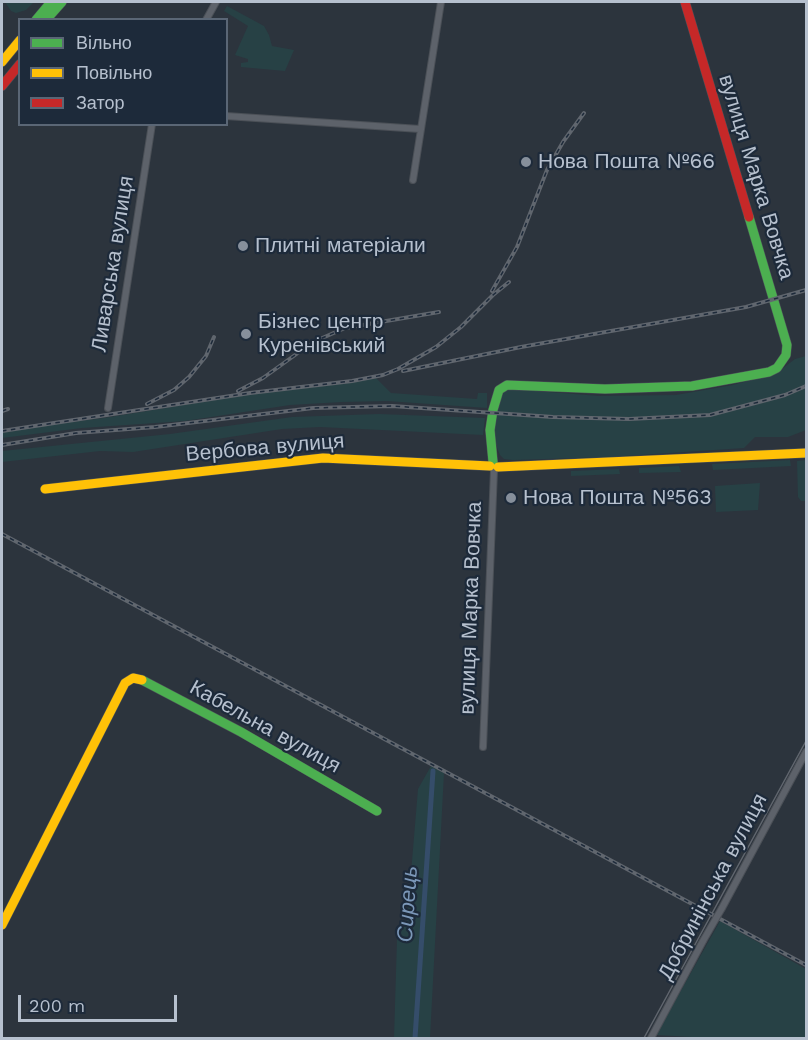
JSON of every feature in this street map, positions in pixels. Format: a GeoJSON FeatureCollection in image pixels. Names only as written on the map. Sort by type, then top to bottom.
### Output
{"type":"FeatureCollection","features":[{"type":"Feature","properties":{"kind":"main road"},"geometry":{"type":"LineString","coordinates":[[38,18],[51,2]]}},
{"type":"Feature","properties":{"kind":"main road"},"geometry":{"type":"LineString","coordinates":[[48,18],[62,2]]}},
{"type":"Feature","properties":{"kind":"main road"},"geometry":{"type":"LineString","coordinates":[[57,18],[69,2]]}},
{"type":"Feature","properties":{"kind":"main road","name":"вулиця Марка Вовчка"},"geometry":{"type":"LineString","coordinates":[[493,466],[490,430],[493,410],[499,390],[507,385],[605,389],[692,386],[769,372],[783,362],[786,355],[787,345],[685,2]]}},
{"type":"Feature","properties":{"kind":"main road"},"geometry":{"type":"LineString","coordinates":[[2,62],[18,42]]}},
{"type":"Feature","properties":{"kind":"main road"},"geometry":{"type":"LineString","coordinates":[[2,73],[18,53]]}},
{"type":"Feature","properties":{"kind":"main road"},"geometry":{"type":"LineString","coordinates":[[2,86],[18,66]]}},
{"type":"Feature","properties":{"kind":"main road","name":"Вербова вулиця"},"geometry":{"type":"LineString","coordinates":[[45,489],[323,458],[493,466],[807,453]]}},
{"type":"Feature","properties":{"kind":"main road","name":"Кабельна вулиця"},"geometry":{"type":"LineString","coordinates":[[2,925],[125,683],[134,678],[241,732],[377,811]]}},
{"type":"Feature","properties":{"kind":"street"},"geometry":{"type":"LineString","coordinates":[[207,18],[216,2]]}},
{"type":"Feature","properties":{"kind":"street"},"geometry":{"type":"LineString","coordinates":[[413,180],[441,2]]}},
{"type":"Feature","properties":{"kind":"street"},"geometry":{"type":"LineString","coordinates":[[228,116],[420,129]]}},
{"type":"Feature","properties":{"kind":"street","name":"Ливарська вулиця"},"geometry":{"type":"LineString","coordinates":[[108,408],[152,126]]}},
{"type":"Feature","properties":{"kind":"street","name":"вулиця Марка Вовчка"},"geometry":{"type":"LineString","coordinates":[[483,747],[493,466]]}},
{"type":"Feature","properties":{"kind":"street","name":"Добринінська вулиця"},"geometry":{"type":"LineString","coordinates":[[651,1038],[789,780],[807,752]]}},
{"type":"Feature","properties":{"kind":"green space"},"geometry":{"type":"Polygon","coordinates":[[[5,2],[34,2],[26,10],[16,13],[11,11],[5,2]]]}},
{"type":"Feature","properties":{"kind":"green space"},"geometry":{"type":"Polygon","coordinates":[[[227,6],[264,26],[272,46],[294,50],[285,71],[241,67],[241,63],[248,62],[248,59],[235,55],[248,26],[224,11],[227,6]]]}},
{"type":"Feature","properties":{"kind":"green space"},"geometry":{"type":"Polygon","coordinates":[[[806,356],[806,430],[788,437],[755,437],[744,448],[610,457],[513,460],[504,459],[500,455],[494,440],[494,422],[501,398],[504,392],[511,389],[599,396],[676,395],[733,385],[778,372],[795,359],[806,356]]]}},
{"type":"Feature","properties":{"kind":"green space"},"geometry":{"type":"Polygon","coordinates":[[[376,378],[391,393],[477,399],[478,393],[487,393],[487,408],[387,401],[290,405],[185,421],[82,428],[2,438],[2,431],[18,428],[104,418],[250,394],[376,378]]]}},
{"type":"Feature","properties":{"kind":"green space"},"geometry":{"type":"Polygon","coordinates":[[[379,414],[485,418],[483,435],[320,427],[282,429],[133,452],[100,451],[2,462],[2,451],[170,434],[292,417],[379,414]]]}},
{"type":"Feature","properties":{"kind":"green space"},"geometry":{"type":"Polygon","coordinates":[[[790,460],[791,466],[713,470],[712,464],[790,460]]]}},
{"type":"Feature","properties":{"kind":"green space"},"geometry":{"type":"Polygon","coordinates":[[[806,460],[806,501],[801,501],[798,497],[797,461],[806,460]]]}},
{"type":"Feature","properties":{"kind":"green space"},"geometry":{"type":"Polygon","coordinates":[[[679,466],[681,472],[639,473],[639,468],[679,466]]]}},
{"type":"Feature","properties":{"kind":"green space"},"geometry":{"type":"Polygon","coordinates":[[[619,469],[620,474],[571,476],[571,471],[619,469]]]}},
{"type":"Feature","properties":{"kind":"green space"},"geometry":{"type":"Polygon","coordinates":[[[760,483],[758,510],[716,512],[715,486],[760,483]]]}},
{"type":"Feature","properties":{"kind":"green space"},"geometry":{"type":"Polygon","coordinates":[[[431,766],[444,773],[430,1038],[394,1038],[397,939],[407,921],[418,789],[431,766]]]}},
{"type":"Feature","properties":{"kind":"green space"},"geometry":{"type":"Polygon","coordinates":[[[720,921],[806,969],[806,1038],[709,1038],[656,1035],[720,921]]]}},
{"type":"Feature","properties":{"kind":"waterway","name":"Сирець"},"geometry":{"type":"LineString","coordinates":[[415,1038],[433,771]]}},
{"type":"Feature","properties":{"kind":"tram line"},"geometry":{"type":"LineString","coordinates":[[644,1038],[806,741]]}},
{"type":"Feature","properties":{"kind":"railway"},"geometry":{"type":"LineString","coordinates":[[492,291],[517,247],[547,170],[563,142],[584,113]]}},
{"type":"Feature","properties":{"kind":"railway"},"geometry":{"type":"LineString","coordinates":[[2,431],[383,375],[436,347],[509,282]]}},
{"type":"Feature","properties":{"kind":"railway"},"geometry":{"type":"LineString","coordinates":[[403,371],[521,347],[746,307],[806,290]]}},
{"type":"Feature","properties":{"kind":"railway"},"geometry":{"type":"LineString","coordinates":[[238,391],[263,378],[320,339],[345,328],[439,312]]}},
{"type":"Feature","properties":{"kind":"railway"},"geometry":{"type":"LineString","coordinates":[[147,404],[174,390],[189,377],[206,356],[214,337]]}},
{"type":"Feature","properties":{"kind":"railway"},"geometry":{"type":"LineString","coordinates":[[2,445],[76,433],[155,427],[313,408],[392,406],[553,417],[629,419],[710,415],[785,395],[806,386]]}},
{"type":"Feature","properties":{"kind":"railway"},"geometry":{"type":"LineString","coordinates":[[2,411],[8,409]]}},
{"type":"Feature","properties":{"kind":"railway"},"geometry":{"type":"LineString","coordinates":[[2,534],[806,965]]}},
{"type":"Feature","properties":{"kind":"traffic: fast"},"geometry":{"type":"LineString","coordinates":[[38,18],[51,2]]}},
{"type":"Feature","properties":{"kind":"traffic: fast"},"geometry":{"type":"LineString","coordinates":[[48,18],[62,2]]}},
{"type":"Feature","properties":{"kind":"traffic: fast"},"geometry":{"type":"LineString","coordinates":[[493,462],[490,430],[493,410],[499,390],[507,385],[605,389],[692,386],[769,372],[777,368],[786,355],[787,345],[749,217]]}},
{"type":"Feature","properties":{"kind":"traffic: fast"},"geometry":{"type":"LineString","coordinates":[[142,680],[241,732],[377,811]]}},
{"type":"Feature","properties":{"kind":"traffic: slow"},"geometry":{"type":"LineString","coordinates":[[2,62],[18,42]]}},
{"type":"Feature","properties":{"kind":"traffic: slow"},"geometry":{"type":"LineString","coordinates":[[498,467],[806,453]]}},
{"type":"Feature","properties":{"kind":"traffic: slow"},"geometry":{"type":"LineString","coordinates":[[45,489],[323,458],[490,466]]}},
{"type":"Feature","properties":{"kind":"traffic: slow"},"geometry":{"type":"LineString","coordinates":[[2,925],[125,683],[133,678],[142,680]]}},
{"type":"Feature","properties":{"kind":"traffic: jam"},"geometry":{"type":"LineString","coordinates":[[685,2],[749,217]]}},
{"type":"Feature","properties":{"kind":"traffic: jam"},"geometry":{"type":"LineString","coordinates":[[2,86],[18,66]]}},
{"type":"Feature","properties":{"kind":"place","name":"Нова Пошта №66"},"geometry":{"type":"Point","coordinates":[526,162]}},
{"type":"Feature","properties":{"kind":"place","name":"Плитні матеріали"},"geometry":{"type":"Point","coordinates":[243,246]}},
{"type":"Feature","properties":{"kind":"place","name":"Бізнес центр Куренівський"},"geometry":{"type":"Point","coordinates":[246,334]}},
{"type":"Feature","properties":{"kind":"place","name":"Нова Пошта №563"},"geometry":{"type":"Point","coordinates":[511,498]}}]}
